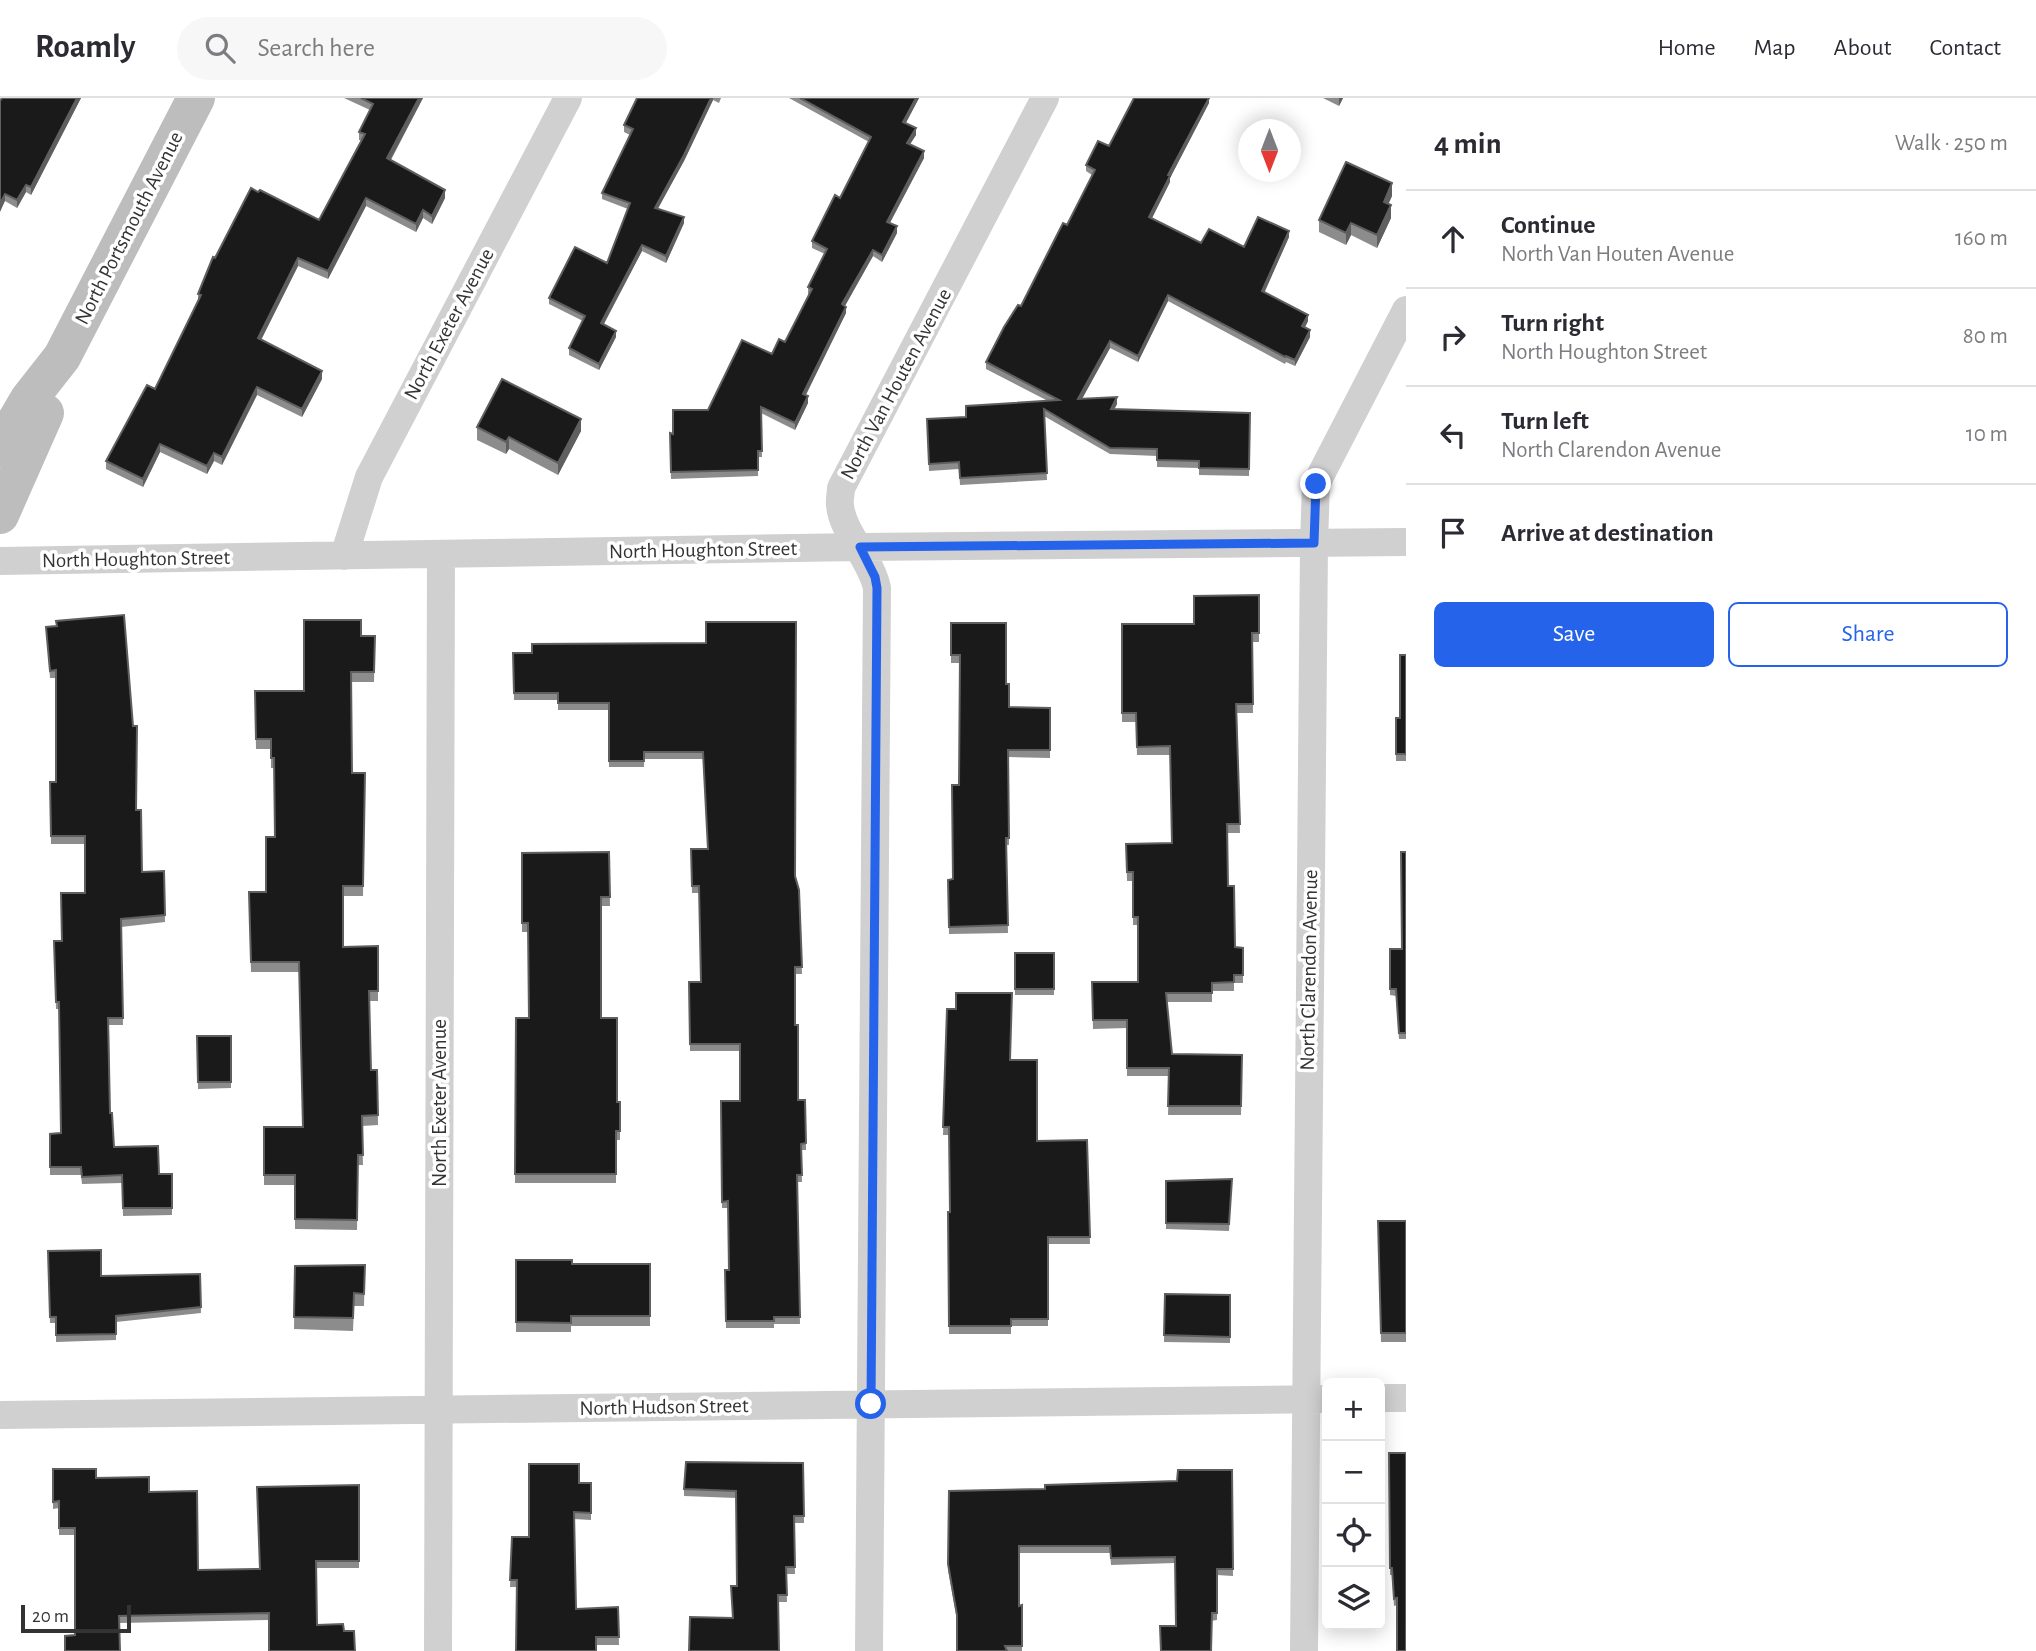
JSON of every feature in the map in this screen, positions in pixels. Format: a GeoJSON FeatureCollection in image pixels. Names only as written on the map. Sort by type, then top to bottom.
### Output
{"type":"FeatureCollection","features":[{"type":"Feature","properties":{"kind":"street","name":"North Portsmouth Avenue"},"geometry":{"type":"LineString","coordinates":[[0,448],[29,399],[62,357],[196,98]]}},
{"type":"Feature","properties":{"kind":"street","name":"North Exeter Avenue"},"geometry":{"type":"LineString","coordinates":[[344,556],[369,477],[568,98]]}},
{"type":"Feature","properties":{"kind":"street","name":"North Van Houten Avenue"},"geometry":{"type":"LineString","coordinates":[[869,1651],[877,588],[875,577],[844,520],[840,505],[841,488],[1045,98]]}},
{"type":"Feature","properties":{"kind":"street","name":"North Clarendon Avenue"},"geometry":{"type":"LineString","coordinates":[[1304,1651],[1316,1399],[1316,484],[1406,310]]}},
{"type":"Feature","properties":{"kind":"street","name":"North Portsmouth Avenue"},"geometry":{"type":"LineString","coordinates":[[0,515],[48,407],[62,357]]}},
{"type":"Feature","properties":{"kind":"street","name":"North Houghton Street"},"geometry":{"type":"LineString","coordinates":[[0,561],[860,547],[1406,542]]}},
{"type":"Feature","properties":{"kind":"street","name":"North Exeter Avenue"},"geometry":{"type":"LineString","coordinates":[[438,1651],[441,555]]}},
{"type":"Feature","properties":{"kind":"street"},"geometry":{"type":"LineString","coordinates":[[1385,1398],[1406,1398]]}},
{"type":"Feature","properties":{"kind":"street","name":"North Hudson Street"},"geometry":{"type":"LineString","coordinates":[[0,1415],[1316,1399]]}},
{"type":"Feature","properties":{"kind":"building"},"geometry":{"type":"Polygon","coordinates":[[[2,98],[77,98],[31,187],[26,185],[17,200],[5,194],[0,204],[0,101],[2,98]]]}},
{"type":"Feature","properties":{"kind":"building"},"geometry":{"type":"Polygon","coordinates":[[[361,98],[419,98],[387,158],[445,190],[432,216],[423,210],[416,224],[366,198],[328,271],[298,258],[258,338],[322,371],[302,409],[257,387],[222,457],[214,453],[207,466],[160,444],[143,479],[106,461],[147,385],[155,389],[201,295],[198,294],[213,257],[215,258],[251,188],[319,220],[365,134],[359,132],[373,104],[361,98]]]}},
{"type":"Feature","properties":{"kind":"building"},"geometry":{"type":"Polygon","coordinates":[[[637,98],[711,98],[655,208],[684,217],[666,256],[642,245],[601,323],[616,331],[599,364],[569,348],[585,316],[549,298],[575,247],[607,263],[630,203],[602,193],[633,129],[624,125],[637,98]]]}},
{"type":"Feature","properties":{"kind":"building"},"geometry":{"type":"Polygon","coordinates":[[[800,98],[916,98],[903,122],[916,128],[907,143],[924,151],[887,222],[897,226],[882,255],[873,250],[842,304],[846,307],[803,394],[808,396],[795,423],[761,407],[762,451],[758,451],[758,470],[671,472],[670,433],[673,434],[673,410],[708,410],[742,340],[772,354],[779,339],[785,342],[812,289],[808,287],[827,249],[812,241],[835,195],[840,198],[871,137],[800,98]]]}},
{"type":"Feature","properties":{"kind":"building"},"geometry":{"type":"Polygon","coordinates":[[[1134,98],[1209,98],[1149,217],[1201,243],[1209,229],[1244,247],[1258,217],[1289,231],[1262,291],[1308,315],[1302,326],[1310,330],[1295,360],[1168,295],[1138,356],[1110,341],[1078,399],[1117,397],[1111,409],[1250,413],[1249,469],[1199,468],[1199,461],[1157,460],[1157,449],[1110,448],[1044,409],[1047,473],[960,478],[959,462],[929,464],[927,419],[966,417],[966,406],[1059,400],[986,362],[1004,327],[1018,305],[1021,306],[1063,223],[1067,225],[1095,170],[1086,165],[1098,141],[1109,146],[1134,98]]]}},
{"type":"Feature","properties":{"kind":"building"},"geometry":{"type":"Polygon","coordinates":[[[1346,162],[1392,183],[1384,202],[1391,205],[1377,235],[1351,223],[1346,233],[1319,220],[1346,162]]]}},
{"type":"Feature","properties":{"kind":"building"},"geometry":{"type":"Polygon","coordinates":[[[502,379],[581,419],[558,463],[509,437],[506,442],[477,427],[502,379]]]}},
{"type":"Feature","properties":{"kind":"building"},"geometry":{"type":"Polygon","coordinates":[[[1259,595],[1259,633],[1252,633],[1253,704],[1236,704],[1240,824],[1227,824],[1228,886],[1234,886],[1235,947],[1243,948],[1243,975],[1234,975],[1234,982],[1212,983],[1212,993],[1166,993],[1172,1054],[1242,1055],[1241,1106],[1168,1106],[1169,1068],[1127,1068],[1127,1020],[1093,1020],[1092,982],[1138,982],[1138,917],[1133,917],[1133,872],[1127,872],[1126,844],[1172,843],[1170,746],[1137,747],[1136,713],[1122,713],[1122,624],[1194,624],[1194,596],[1259,595]]]}},
{"type":"Feature","properties":{"kind":"building"},"geometry":{"type":"Polygon","coordinates":[[[124,615],[133,726],[137,726],[136,810],[141,810],[142,872],[164,871],[165,915],[121,919],[123,1018],[108,1018],[110,1113],[114,1147],[158,1146],[159,1174],[172,1174],[172,1208],[123,1208],[122,1175],[82,1177],[81,1167],[50,1167],[50,1134],[61,1133],[59,1002],[56,1002],[54,941],[62,941],[61,893],[85,893],[85,836],[51,836],[50,782],[56,782],[56,670],[50,671],[46,627],[57,626],[56,621],[124,615]]]}},
{"type":"Feature","properties":{"kind":"building"},"geometry":{"type":"Polygon","coordinates":[[[304,620],[361,620],[361,636],[375,636],[374,672],[351,672],[352,773],[365,773],[363,886],[343,886],[343,947],[378,946],[378,991],[369,991],[371,1070],[377,1070],[378,1115],[362,1116],[363,1155],[358,1155],[357,1220],[295,1219],[295,1175],[264,1175],[264,1127],[303,1127],[299,962],[251,962],[249,892],[266,892],[266,837],[275,837],[274,758],[271,758],[271,739],[256,739],[255,691],[304,691],[304,620]]]}},
{"type":"Feature","properties":{"kind":"building"},"geometry":{"type":"Polygon","coordinates":[[[706,622],[796,622],[795,876],[799,890],[802,967],[795,967],[795,1025],[798,1025],[798,1100],[805,1100],[806,1143],[801,1144],[802,1175],[797,1175],[800,1317],[774,1317],[774,1321],[726,1321],[725,1270],[729,1270],[728,1201],[722,1202],[721,1101],[740,1101],[740,1044],[690,1044],[689,982],[701,982],[699,886],[692,886],[691,849],[708,849],[703,752],[644,752],[644,761],[609,761],[609,703],[558,703],[558,693],[514,693],[513,653],[532,653],[532,644],[706,643],[706,622]]]}},
{"type":"Feature","properties":{"kind":"building"},"geometry":{"type":"Polygon","coordinates":[[[951,623],[1006,623],[1006,684],[1009,684],[1009,707],[1050,708],[1050,750],[1008,750],[1008,925],[949,927],[948,880],[953,879],[952,785],[959,785],[960,655],[951,655],[951,623]]]}},
{"type":"Feature","properties":{"kind":"building"},"geometry":{"type":"Polygon","coordinates":[[[1400,655],[1406,655],[1406,754],[1396,754],[1396,718],[1400,718],[1400,655]]]}},
{"type":"Feature","properties":{"kind":"building"},"geometry":{"type":"Polygon","coordinates":[[[609,852],[610,897],[601,897],[601,1018],[617,1018],[617,1102],[620,1102],[620,1131],[616,1131],[616,1174],[515,1174],[516,1018],[529,1018],[528,923],[522,923],[522,853],[609,852]]]}},
{"type":"Feature","properties":{"kind":"building"},"geometry":{"type":"Polygon","coordinates":[[[1401,852],[1406,852],[1406,1033],[1399,1033],[1396,989],[1390,989],[1390,949],[1402,949],[1401,852]]]}},
{"type":"Feature","properties":{"kind":"building"},"geometry":{"type":"Polygon","coordinates":[[[1015,953],[1054,953],[1054,989],[1015,989],[1015,953]]]}},
{"type":"Feature","properties":{"kind":"building"},"geometry":{"type":"Polygon","coordinates":[[[956,993],[1012,993],[1010,1060],[1037,1060],[1037,1141],[1087,1140],[1090,1237],[1048,1237],[1048,1319],[1011,1319],[1011,1326],[949,1326],[949,1127],[943,1127],[947,1009],[956,1009],[956,993]]]}},
{"type":"Feature","properties":{"kind":"building"},"geometry":{"type":"Polygon","coordinates":[[[197,1036],[231,1036],[231,1082],[198,1082],[197,1036]]]}},
{"type":"Feature","properties":{"kind":"building"},"geometry":{"type":"Polygon","coordinates":[[[1232,1179],[1229,1224],[1166,1223],[1166,1181],[1232,1179]]]}},
{"type":"Feature","properties":{"kind":"building"},"geometry":{"type":"Polygon","coordinates":[[[1378,1221],[1406,1221],[1406,1333],[1381,1333],[1378,1221]]]}},
{"type":"Feature","properties":{"kind":"building"},"geometry":{"type":"Polygon","coordinates":[[[101,1250],[101,1276],[200,1274],[201,1307],[116,1316],[116,1334],[56,1335],[56,1317],[50,1317],[48,1251],[101,1250]]]}},
{"type":"Feature","properties":{"kind":"building"},"geometry":{"type":"Polygon","coordinates":[[[516,1260],[572,1260],[572,1264],[650,1264],[650,1316],[571,1316],[571,1323],[516,1322],[516,1260]]]}},
{"type":"Feature","properties":{"kind":"building"},"geometry":{"type":"Polygon","coordinates":[[[365,1265],[364,1294],[354,1293],[353,1318],[294,1317],[295,1266],[365,1265]]]}},
{"type":"Feature","properties":{"kind":"building"},"geometry":{"type":"Polygon","coordinates":[[[1165,1294],[1230,1295],[1230,1337],[1164,1335],[1165,1294]]]}},
{"type":"Feature","properties":{"kind":"building"},"geometry":{"type":"Polygon","coordinates":[[[1389,1453],[1406,1453],[1406,1651],[1397,1651],[1397,1598],[1394,1599],[1390,1568],[1389,1453]]]}},
{"type":"Feature","properties":{"kind":"building"},"geometry":{"type":"Polygon","coordinates":[[[686,1462],[803,1463],[804,1516],[794,1516],[795,1567],[786,1567],[787,1595],[778,1595],[779,1651],[689,1651],[690,1617],[733,1618],[731,1586],[737,1586],[736,1491],[684,1489],[686,1462]]]}},
{"type":"Feature","properties":{"kind":"building"},"geometry":{"type":"Polygon","coordinates":[[[529,1464],[579,1464],[579,1483],[591,1483],[591,1513],[574,1512],[576,1609],[618,1607],[619,1637],[596,1637],[596,1651],[516,1651],[517,1580],[510,1580],[512,1537],[529,1537],[529,1464]]]}},
{"type":"Feature","properties":{"kind":"building"},"geometry":{"type":"Polygon","coordinates":[[[53,1469],[96,1469],[96,1478],[149,1477],[149,1492],[197,1491],[198,1570],[260,1569],[257,1487],[359,1485],[359,1561],[316,1561],[317,1625],[343,1624],[344,1631],[354,1631],[355,1651],[269,1651],[269,1613],[119,1616],[120,1651],[65,1651],[65,1636],[75,1635],[75,1528],[59,1528],[59,1501],[53,1502],[53,1469]]]}},
{"type":"Feature","properties":{"kind":"building"},"geometry":{"type":"Polygon","coordinates":[[[1178,1470],[1232,1470],[1233,1569],[1217,1569],[1217,1613],[1212,1613],[1211,1651],[1161,1651],[1160,1626],[1176,1626],[1175,1557],[1111,1558],[1110,1546],[1019,1546],[1022,1646],[1005,1646],[1007,1651],[957,1651],[957,1615],[948,1564],[949,1491],[1045,1489],[1045,1485],[1177,1481],[1178,1470]]]}},
{"type":"Feature","properties":{"kind":"route"},"geometry":{"type":"LineString","coordinates":[[871,1404],[877,588],[875,577],[860,547],[1314,543],[1316,484]]}}]}
